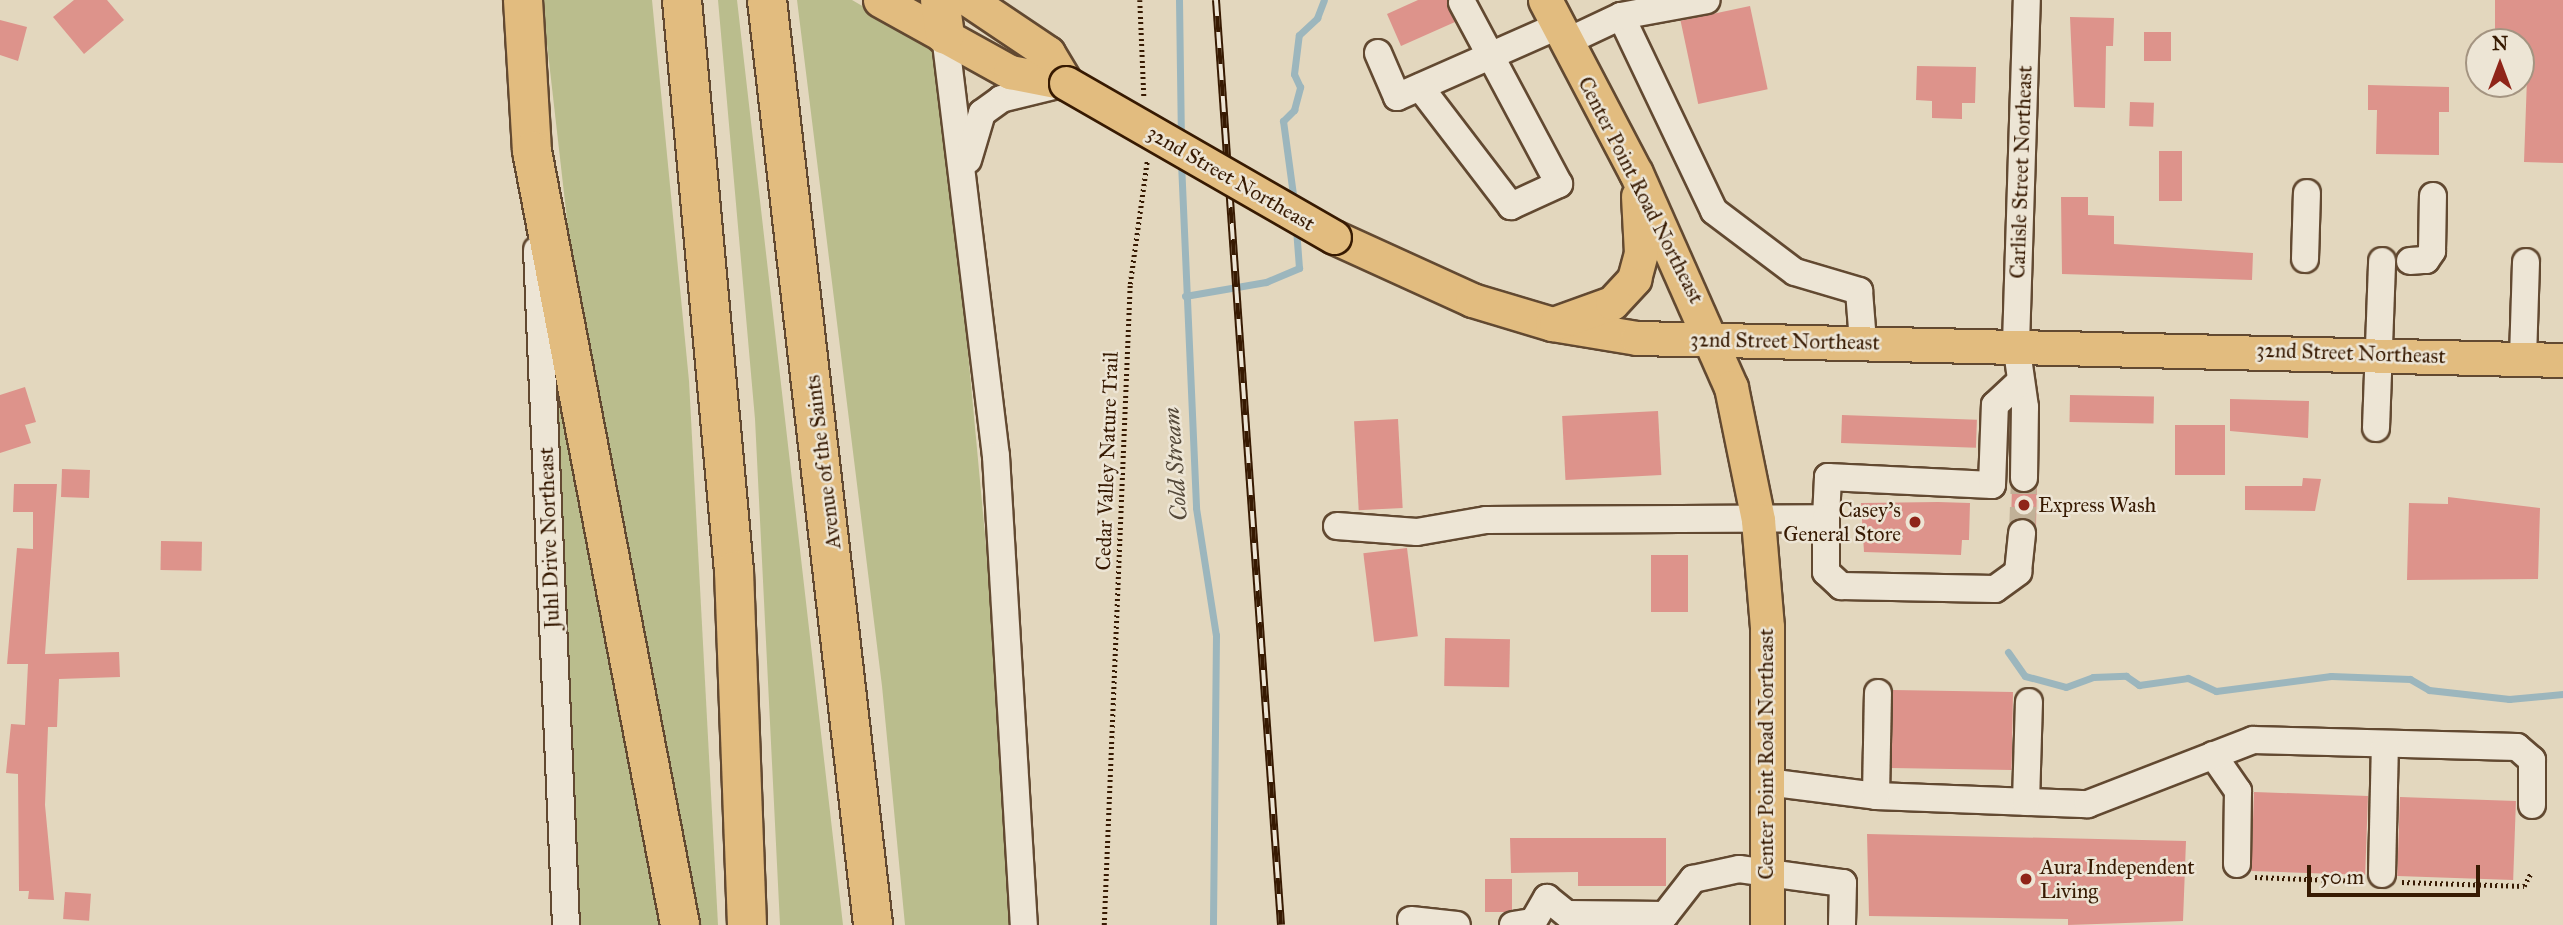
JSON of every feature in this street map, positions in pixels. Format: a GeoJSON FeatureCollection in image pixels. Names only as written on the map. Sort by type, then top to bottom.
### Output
{"type":"FeatureCollection","features":[{"type":"Feature","properties":{"kind":"highway"},"geometry":{"type":"LineString","coordinates":[[523,0],[533,150],[680,925]]}},
{"type":"Feature","properties":{"kind":"highway"},"geometry":{"type":"LineString","coordinates":[[682,0],[734,571],[747,925]]}},
{"type":"Feature","properties":{"kind":"highway","name":"Avenue of the Saints"},"geometry":{"type":"LineString","coordinates":[[767,0],[873,925]]}},
{"type":"Feature","properties":{"kind":"main road","name":"32nd Street Northeast"},"geometry":{"type":"LineString","coordinates":[[969,0],[1048,53],[1066,83]]}},
{"type":"Feature","properties":{"kind":"main road","name":"32nd Street Northeast"},"geometry":{"type":"LineString","coordinates":[[886,3],[942,18],[1019,75],[1066,83],[1334,237],[1423,282],[1552,324],[1637,338],[1715,341],[2016,344],[2563,359]]}},
{"type":"Feature","properties":{"kind":"main road","name":"Center Point Road Northeast"},"geometry":{"type":"LineString","coordinates":[[1556,22],[1636,173],[1715,341],[1758,520],[1767,626],[1767,925]]}},
{"type":"Feature","properties":{"kind":"main road"},"geometry":{"type":"LineString","coordinates":[[1552,324],[1612,303],[1634,279],[1641,253],[1636,173]]}},
{"type":"Feature","properties":{"kind":"street"},"geometry":{"type":"LineString","coordinates":[[1378,53],[1397,97],[1488,57],[1556,22],[1621,16],[1707,0]]}},
{"type":"Feature","properties":{"kind":"street","name":"Carlisle Street Northeast"},"geometry":{"type":"LineString","coordinates":[[2024,478],[2025,407],[2019,383],[2016,344],[2027,0]]}},
{"type":"Feature","properties":{"kind":"street"},"geometry":{"type":"LineString","coordinates":[[1420,88],[1511,206],[1559,184],[1488,57],[1462,2]]}},
{"type":"Feature","properties":{"kind":"street"},"geometry":{"type":"LineString","coordinates":[[1621,16],[1714,211],[1795,272],[1859,291],[1863,342]]}},
{"type":"Feature","properties":{"kind":"street"},"geometry":{"type":"LineString","coordinates":[[942,18],[967,186],[996,456],[1024,925]]}},
{"type":"Feature","properties":{"kind":"street"},"geometry":{"type":"LineString","coordinates":[[967,186],[968,149],[982,113],[1001,99],[1066,83]]}},
{"type":"Feature","properties":{"kind":"street","name":"Juhl Drive Northeast"},"geometry":{"type":"LineString","coordinates":[[533,150],[566,925]]}},
{"type":"Feature","properties":{"kind":"street"},"geometry":{"type":"LineString","coordinates":[[2305,259],[2307,193]]}},
{"type":"Feature","properties":{"kind":"street"},"geometry":{"type":"LineString","coordinates":[[2410,261],[2426,260],[2432,251],[2433,196]]}},
{"type":"Feature","properties":{"kind":"street"},"geometry":{"type":"LineString","coordinates":[[2376,428],[2382,261]]}},
{"type":"Feature","properties":{"kind":"street"},"geometry":{"type":"LineString","coordinates":[[2523,358],[2525,262]]}},
{"type":"Feature","properties":{"kind":"street"},"geometry":{"type":"LineString","coordinates":[[2019,383],[1995,405],[1992,485],[1828,477],[1826,572],[1841,586],[1995,589],[2018,572],[2022,533]]}},
{"type":"Feature","properties":{"kind":"street"},"geometry":{"type":"LineString","coordinates":[[1338,526],[1417,532],[1486,520],[1826,518]]}},
{"type":"Feature","properties":{"kind":"street"},"geometry":{"type":"LineString","coordinates":[[1875,796],[1878,693]]}},
{"type":"Feature","properties":{"kind":"street"},"geometry":{"type":"LineString","coordinates":[[2026,802],[2029,702]]}},
{"type":"Feature","properties":{"kind":"street"},"geometry":{"type":"LineString","coordinates":[[1767,782],[1875,796],[2088,804],[2253,740],[2517,747],[2532,760],[2532,806]]}},
{"type":"Feature","properties":{"kind":"street"},"geometry":{"type":"LineString","coordinates":[[2382,874],[2385,744]]}},
{"type":"Feature","properties":{"kind":"street"},"geometry":{"type":"LineString","coordinates":[[2213,755],[2238,791],[2237,864]]}},
{"type":"Feature","properties":{"kind":"street"},"geometry":{"type":"LineString","coordinates":[[1513,925],[1533,922],[1547,898],[1567,914],[1665,915],[1693,879],[1728,869],[1766,869],[1843,883],[1842,925]]}},
{"type":"Feature","properties":{"kind":"street"},"geometry":{"type":"LineString","coordinates":[[1411,920],[1457,925]]}},
{"type":"Feature","properties":{"kind":"path"},"geometry":{"type":"LineString","coordinates":[[1140,0],[1145,111]]}},
{"type":"Feature","properties":{"kind":"path","name":"Cedar Valley Nature Trail"},"geometry":{"type":"LineString","coordinates":[[1104,925],[1130,284],[1146,150]]}},
{"type":"Feature","properties":{"kind":"green space"},"geometry":{"type":"Polygon","coordinates":[[[542,0],[652,0],[689,381],[718,925],[698,925],[601,425],[569,237],[542,0]]]}},
{"type":"Feature","properties":{"kind":"green space"},"geometry":{"type":"Polygon","coordinates":[[[718,0],[737,0],[843,925],[780,925],[755,419],[718,0]]]}},
{"type":"Feature","properties":{"kind":"green space"},"geometry":{"type":"Polygon","coordinates":[[[797,0],[852,0],[940,51],[996,653],[1010,925],[905,925],[882,686],[797,0]]]}},
{"type":"Feature","properties":{"kind":"green space"},"geometry":{"type":"Polygon","coordinates":[[[556,343],[667,925],[580,925],[554,423],[556,343]]]}},
{"type":"Feature","properties":{"kind":"building"},"geometry":{"type":"Polygon","coordinates":[[[74,0],[107,0],[124,20],[84,54],[53,17],[74,0]]]}},
{"type":"Feature","properties":{"kind":"building"},"geometry":{"type":"Polygon","coordinates":[[[1418,0],[1447,0],[1455,22],[1401,46],[1387,14],[1418,0]]]}},
{"type":"Feature","properties":{"kind":"building"},"geometry":{"type":"Polygon","coordinates":[[[2495,0],[2563,0],[2563,163],[2524,162],[2526,98],[2535,98],[2535,28],[2495,28],[2495,0]]]}},
{"type":"Feature","properties":{"kind":"building"},"geometry":{"type":"Polygon","coordinates":[[[1750,6],[1768,89],[1698,104],[1681,21],[1750,6]]]}},
{"type":"Feature","properties":{"kind":"building"},"geometry":{"type":"Polygon","coordinates":[[[2070,17],[2114,18],[2113,46],[2106,46],[2105,108],[2074,107],[2070,17]]]}},
{"type":"Feature","properties":{"kind":"building"},"geometry":{"type":"Polygon","coordinates":[[[0,20],[27,27],[18,61],[0,55],[0,20]]]}},
{"type":"Feature","properties":{"kind":"building"},"geometry":{"type":"Polygon","coordinates":[[[2144,32],[2171,32],[2171,61],[2144,61],[2144,32]]]}},
{"type":"Feature","properties":{"kind":"building"},"geometry":{"type":"Polygon","coordinates":[[[1917,66],[1976,67],[1975,103],[1962,103],[1962,119],[1932,118],[1932,101],[1916,100],[1917,66]]]}},
{"type":"Feature","properties":{"kind":"building"},"geometry":{"type":"Polygon","coordinates":[[[2368,85],[2449,87],[2449,112],[2439,112],[2439,155],[2376,154],[2377,110],[2368,110],[2368,85]]]}},
{"type":"Feature","properties":{"kind":"building"},"geometry":{"type":"Polygon","coordinates":[[[2130,102],[2154,103],[2153,127],[2129,126],[2130,102]]]}},
{"type":"Feature","properties":{"kind":"building"},"geometry":{"type":"Polygon","coordinates":[[[2159,151],[2182,151],[2182,201],[2159,201],[2159,151]]]}},
{"type":"Feature","properties":{"kind":"building"},"geometry":{"type":"Polygon","coordinates":[[[2061,197],[2088,197],[2088,215],[2114,216],[2114,244],[2253,253],[2252,280],[2062,274],[2061,197]]]}},
{"type":"Feature","properties":{"kind":"building"},"geometry":{"type":"Polygon","coordinates":[[[25,387],[36,422],[25,425],[31,443],[0,453],[0,395],[25,387]]]}},
{"type":"Feature","properties":{"kind":"building"},"geometry":{"type":"Polygon","coordinates":[[[2070,395],[2154,396],[2154,423],[2070,422],[2070,395]]]}},
{"type":"Feature","properties":{"kind":"building"},"geometry":{"type":"Polygon","coordinates":[[[2230,399],[2309,401],[2308,438],[2230,431],[2230,399]]]}},
{"type":"Feature","properties":{"kind":"building"},"geometry":{"type":"Polygon","coordinates":[[[1658,411],[1661,475],[1565,480],[1562,416],[1658,411]]]}},
{"type":"Feature","properties":{"kind":"building"},"geometry":{"type":"Polygon","coordinates":[[[1842,415],[1977,420],[1976,448],[1841,443],[1842,415]]]}},
{"type":"Feature","properties":{"kind":"building"},"geometry":{"type":"Polygon","coordinates":[[[1398,419],[1403,508],[1359,510],[1354,421],[1398,419]]]}},
{"type":"Feature","properties":{"kind":"building"},"geometry":{"type":"Polygon","coordinates":[[[2175,425],[2225,425],[2225,475],[2175,475],[2175,425]]]}},
{"type":"Feature","properties":{"kind":"building"},"geometry":{"type":"Polygon","coordinates":[[[62,469],[90,470],[89,498],[61,497],[62,469]]]}},
{"type":"Feature","properties":{"kind":"building"},"geometry":{"type":"Polygon","coordinates":[[[2303,478],[2321,479],[2315,511],[2245,510],[2245,486],[2302,486],[2303,478]]]}},
{"type":"Feature","properties":{"kind":"building"},"geometry":{"type":"Polygon","coordinates":[[[14,484],[57,484],[45,654],[119,652],[120,677],[59,679],[57,727],[48,727],[45,805],[54,900],[28,899],[29,891],[19,891],[18,774],[6,773],[11,724],[25,725],[28,664],[7,664],[17,548],[33,549],[33,512],[13,512],[14,484]]]}},
{"type":"Feature","properties":{"kind":"building"},"geometry":{"type":"Polygon","coordinates":[[[2037,486],[2036,527],[2024,517],[2011,522],[2012,487],[2024,494],[2037,486]]]}},
{"type":"Feature","properties":{"kind":"building"},"geometry":{"type":"Polygon","coordinates":[[[2448,497],[2540,508],[2538,579],[2407,580],[2409,503],[2448,504],[2448,497]]]}},
{"type":"Feature","properties":{"kind":"building","name":"Casey's General Store"},"geometry":{"type":"Polygon","coordinates":[[[1861,503],[1970,503],[1969,540],[1962,540],[1961,555],[1864,552],[1861,503]]]}},
{"type":"Feature","properties":{"kind":"building"},"geometry":{"type":"Polygon","coordinates":[[[161,541],[202,542],[201,571],[160,570],[161,541]]]}},
{"type":"Feature","properties":{"kind":"building"},"geometry":{"type":"Polygon","coordinates":[[[1407,548],[1418,636],[1374,642],[1363,553],[1407,548]]]}},
{"type":"Feature","properties":{"kind":"building"},"geometry":{"type":"Polygon","coordinates":[[[1651,555],[1688,555],[1688,612],[1651,612],[1651,555]]]}},
{"type":"Feature","properties":{"kind":"building"},"geometry":{"type":"Polygon","coordinates":[[[1445,638],[1510,639],[1509,687],[1444,686],[1445,638]]]}},
{"type":"Feature","properties":{"kind":"building"},"geometry":{"type":"Polygon","coordinates":[[[1893,690],[2013,692],[2012,770],[1892,768],[1893,690]]]}},
{"type":"Feature","properties":{"kind":"building"},"geometry":{"type":"Polygon","coordinates":[[[2254,792],[2368,796],[2365,875],[2251,871],[2254,792]]]}},
{"type":"Feature","properties":{"kind":"building"},"geometry":{"type":"Polygon","coordinates":[[[2400,797],[2516,801],[2513,880],[2397,876],[2400,797]]]}},
{"type":"Feature","properties":{"kind":"building","name":"Aura Independent Living"},"geometry":{"type":"Polygon","coordinates":[[[1867,834],[2186,841],[2183,921],[2068,925],[2068,919],[1869,916],[1867,834]]]}},
{"type":"Feature","properties":{"kind":"building"},"geometry":{"type":"Polygon","coordinates":[[[1510,838],[1666,838],[1666,886],[1578,886],[1578,872],[1511,873],[1510,838]]]}},
{"type":"Feature","properties":{"kind":"building"},"geometry":{"type":"Polygon","coordinates":[[[1485,879],[1512,879],[1512,912],[1485,912],[1485,879]]]}},
{"type":"Feature","properties":{"kind":"building"},"geometry":{"type":"Polygon","coordinates":[[[65,892],[91,894],[89,921],[63,919],[65,892]]]}},
{"type":"Feature","properties":{"kind":"waterway","name":"Cold Stream"},"geometry":{"type":"LineString","coordinates":[[1179,0],[1181,139]]}},
{"type":"Feature","properties":{"kind":"waterway"},"geometry":{"type":"LineString","coordinates":[[1294,202],[1283,121],[1294,110],[1300,87],[1294,74],[1299,35],[1317,18],[1324,0]]}},
{"type":"Feature","properties":{"kind":"waterway","name":"Cold Stream"},"geometry":{"type":"LineString","coordinates":[[1181,162],[1196,508],[1216,635],[1213,925]]}},
{"type":"Feature","properties":{"kind":"waterway"},"geometry":{"type":"LineString","coordinates":[[1185,296],[1266,282],[1299,268],[1296,228]]}},
{"type":"Feature","properties":{"kind":"waterway"},"geometry":{"type":"LineString","coordinates":[[2008,652],[2025,676],[2066,687],[2093,677],[2126,676],[2139,685],[2188,678],[2216,691],[2331,676],[2410,679],[2429,690],[2509,699],[2563,694]]}},
{"type":"Feature","properties":{"kind":"tunnel"},"geometry":{"type":"LineString","coordinates":[[2022,533],[2024,478]]}},
{"type":"Feature","properties":{"kind":"railway"},"geometry":{"type":"LineString","coordinates":[[1216,0],[1281,925]]}},
{"type":"Feature","properties":{"kind":"place","name":"Express Wash"},"geometry":{"type":"Point","coordinates":[2024,505]}},
{"type":"Feature","properties":{"kind":"place","name":"Casey's General Store"},"geometry":{"type":"Point","coordinates":[1915,522]}},
{"type":"Feature","properties":{"kind":"place","name":"Aura Independent Living"},"geometry":{"type":"Point","coordinates":[2026,879]}}]}
